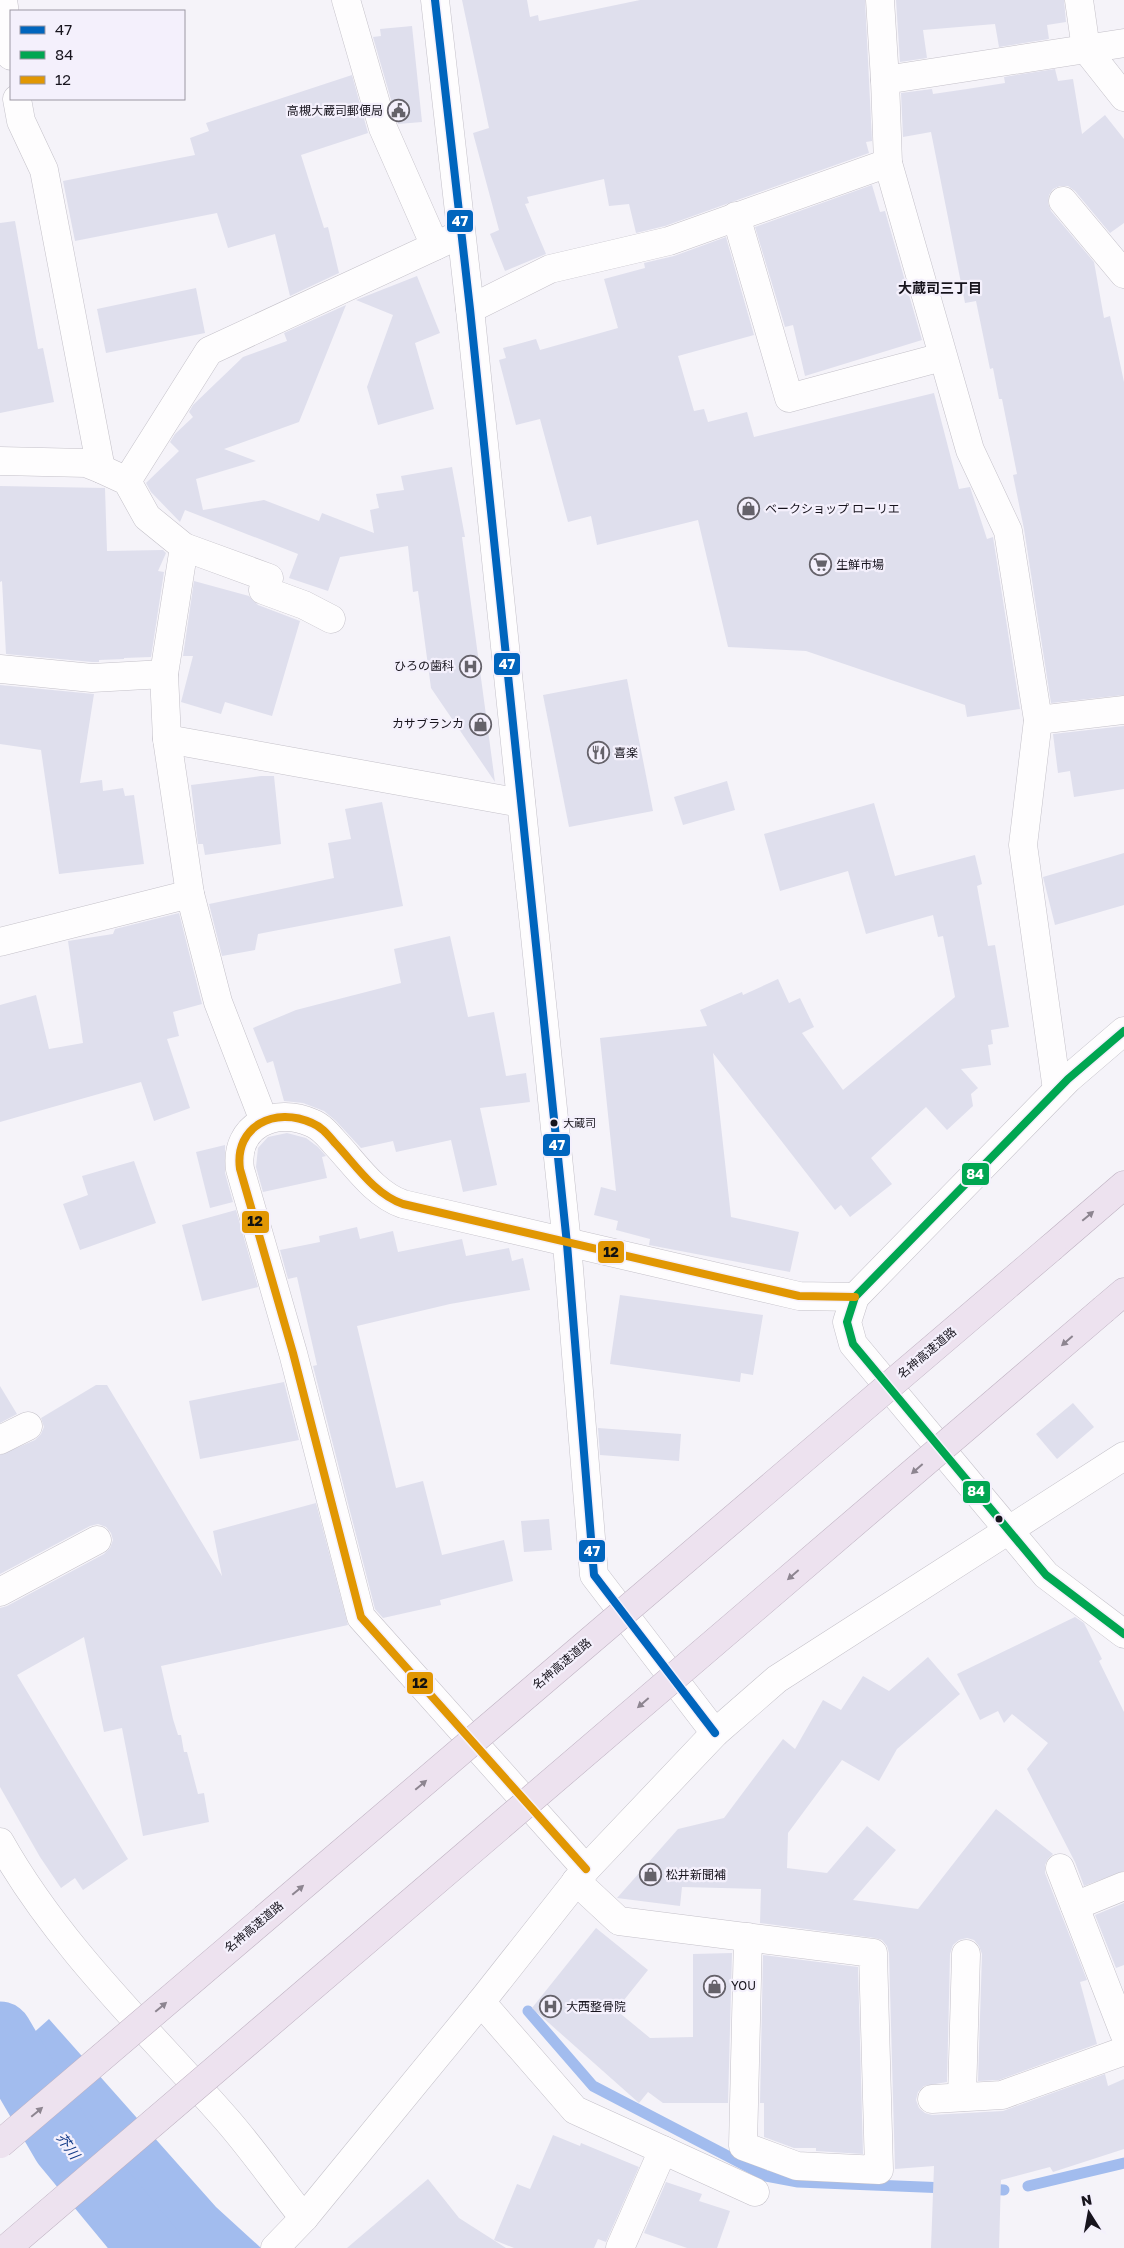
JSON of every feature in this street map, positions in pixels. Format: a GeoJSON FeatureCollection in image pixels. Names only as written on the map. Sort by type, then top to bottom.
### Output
{"type":"FeatureCollection","features":[{"type":"Feature","properties":{"kind":"highway","name":"名神高速道路"},"geometry":{"type":"LineString","coordinates":[[0,2144],[1124,1185]]}},
{"type":"Feature","properties":{"kind":"highway"},"geometry":{"type":"LineString","coordinates":[[7,2248],[1114,1301]]}},
{"type":"Feature","properties":{"kind":"street"},"geometry":{"type":"LineString","coordinates":[[3,0],[10,49]]}},
{"type":"Feature","properties":{"kind":"street"},"geometry":{"type":"LineString","coordinates":[[346,0],[383,128],[435,246]]}},
{"type":"Feature","properties":{"kind":"street"},"geometry":{"type":"LineString","coordinates":[[435,0],[470,308],[567,1244],[594,1575],[715,1733]]}},
{"type":"Feature","properties":{"kind":"street"},"geometry":{"type":"LineString","coordinates":[[880,0],[886,80],[888,163],[970,450],[1008,531],[1038,720],[1023,845],[1057,1090]]}},
{"type":"Feature","properties":{"kind":"street"},"geometry":{"type":"LineString","coordinates":[[1079,0],[1086,49],[1124,97]]}},
{"type":"Feature","properties":{"kind":"street"},"geometry":{"type":"LineString","coordinates":[[886,80],[1124,43]]}},
{"type":"Feature","properties":{"kind":"street"},"geometry":{"type":"LineString","coordinates":[[18,100],[21,121],[44,170],[101,469]]}},
{"type":"Feature","properties":{"kind":"street"},"geometry":{"type":"LineString","coordinates":[[470,308],[550,269],[669,241],[888,163]]}},
{"type":"Feature","properties":{"kind":"street"},"geometry":{"type":"LineString","coordinates":[[1063,201],[1124,274]]}},
{"type":"Feature","properties":{"kind":"street"},"geometry":{"type":"LineString","coordinates":[[736,216],[789,398],[942,357]]}},
{"type":"Feature","properties":{"kind":"street"},"geometry":{"type":"LineString","coordinates":[[127,481],[209,352],[461,234]]}},
{"type":"Feature","properties":{"kind":"street"},"geometry":{"type":"LineString","coordinates":[[0,461],[86,463],[127,481],[147,516],[184,547],[269,578],[263,590],[304,605],[331,618]]}},
{"type":"Feature","properties":{"kind":"street"},"geometry":{"type":"LineString","coordinates":[[184,547],[164,674],[167,739],[190,894],[218,1002],[264,1121]]}},
{"type":"Feature","properties":{"kind":"street"},"geometry":{"type":"LineString","coordinates":[[0,669],[92,678],[164,674]]}},
{"type":"Feature","properties":{"kind":"street"},"geometry":{"type":"LineString","coordinates":[[1038,720],[1124,710]]}},
{"type":"Feature","properties":{"kind":"street"},"geometry":{"type":"LineString","coordinates":[[167,739],[521,803]]}},
{"type":"Feature","properties":{"kind":"street"},"geometry":{"type":"LineString","coordinates":[[0,942],[190,894]]}},
{"type":"Feature","properties":{"kind":"street"},"geometry":{"type":"LineString","coordinates":[[1124,1031],[1057,1090],[855,1297],[847,1322],[853,1344],[1046,1575],[1124,1634]]}},
{"type":"Feature","properties":{"kind":"street"},"geometry":{"type":"LineString","coordinates":[[748,1937],[743,2146],[797,2166],[879,2170],[873,1953],[748,1937],[619,1921],[362,1617],[293,1353],[240,1169],[240,1150],[248,1132],[264,1121],[288,1118],[312,1123],[323,1130],[377,1188],[393,1200],[567,1244],[799,1296],[855,1297]]}},
{"type":"Feature","properties":{"kind":"street"},"geometry":{"type":"LineString","coordinates":[[0,1440],[28,1426]]}},
{"type":"Feature","properties":{"kind":"street"},"geometry":{"type":"LineString","coordinates":[[0,1842],[20,1878],[86,1966],[228,2121],[289,2233],[481,2002],[581,1875],[715,1733],[777,1679],[1124,1456]]}},
{"type":"Feature","properties":{"kind":"street"},"geometry":{"type":"LineString","coordinates":[[0,1592],[97,1540]]}},
{"type":"Feature","properties":{"kind":"street"},"geometry":{"type":"LineString","coordinates":[[1060,1868],[1124,2033]]}},
{"type":"Feature","properties":{"kind":"street"},"geometry":{"type":"LineString","coordinates":[[1075,1906],[1124,1886]]}},
{"type":"Feature","properties":{"kind":"street"},"geometry":{"type":"LineString","coordinates":[[962,2097],[966,1954]]}},
{"type":"Feature","properties":{"kind":"street"},"geometry":{"type":"LineString","coordinates":[[481,2002],[576,2110],[754,2192]]}},
{"type":"Feature","properties":{"kind":"street"},"geometry":{"type":"LineString","coordinates":[[932,2099],[1002,2096],[1124,2051]]}},
{"type":"Feature","properties":{"kind":"street"},"geometry":{"type":"LineString","coordinates":[[620,2248],[663,2150]]}},
{"type":"Feature","properties":{"kind":"water"},"geometry":{"type":"Polygon","coordinates":[[[49,2019],[216,2207],[261,2248],[113,2248],[0,2093],[0,2063],[49,2019]]]}},
{"type":"Feature","properties":{"kind":"building"},"geometry":{"type":"Polygon","coordinates":[[[462,0],[527,0],[530,17],[538,15],[539,21],[640,0],[865,0],[872,141],[866,142],[869,153],[665,226],[636,233],[629,204],[609,206],[604,179],[527,197],[529,203],[525,204],[546,254],[505,271],[490,234],[499,230],[473,133],[489,128],[462,0]]]}},
{"type":"Feature","properties":{"kind":"building"},"geometry":{"type":"Polygon","coordinates":[[[896,0],[1064,0],[1066,22],[1047,25],[1049,39],[999,47],[995,24],[923,30],[927,58],[900,62],[896,0]]]}},
{"type":"Feature","properties":{"kind":"building"},"geometry":{"type":"Polygon","coordinates":[[[412,26],[422,122],[398,124],[373,37],[381,36],[380,29],[412,26]]]}},
{"type":"Feature","properties":{"kind":"building"},"geometry":{"type":"Polygon","coordinates":[[[1055,69],[1058,81],[1073,79],[1082,134],[1105,115],[1124,139],[1124,223],[1110,233],[1075,191],[1068,186],[1060,186],[1053,189],[1049,195],[1048,203],[1051,211],[1094,262],[1104,318],[1110,316],[1124,382],[1124,695],[1051,703],[1024,529],[1013,475],[1017,474],[1002,399],[999,399],[993,368],[990,369],[976,301],[965,303],[931,132],[903,137],[901,93],[932,89],[933,94],[967,89],[1005,83],[1004,77],[1055,69]]]}},
{"type":"Feature","properties":{"kind":"building"},"geometry":{"type":"Polygon","coordinates":[[[352,75],[368,133],[301,155],[324,228],[328,227],[339,273],[290,296],[275,234],[228,248],[217,213],[75,241],[63,181],[195,155],[190,138],[209,131],[206,123],[352,75]]]}},
{"type":"Feature","properties":{"kind":"building"},"geometry":{"type":"Polygon","coordinates":[[[872,185],[880,212],[885,211],[922,340],[805,376],[793,325],[785,327],[755,227],[872,185]]]}},
{"type":"Feature","properties":{"kind":"building"},"geometry":{"type":"Polygon","coordinates":[[[15,221],[38,349],[43,348],[54,402],[0,413],[0,223],[15,221]]]}},
{"type":"Feature","properties":{"kind":"building"},"geometry":{"type":"Polygon","coordinates":[[[726,237],[754,335],[678,356],[694,411],[704,409],[708,422],[747,412],[754,437],[934,393],[959,489],[970,487],[987,539],[993,537],[1020,709],[967,717],[965,705],[806,651],[728,647],[698,520],[597,545],[591,516],[568,522],[540,419],[516,425],[499,360],[506,358],[503,348],[536,339],[540,350],[618,328],[604,279],[645,268],[644,263],[674,256],[726,237]]]}},
{"type":"Feature","properties":{"kind":"building"},"geometry":{"type":"Polygon","coordinates":[[[417,276],[440,333],[415,343],[434,409],[378,425],[367,387],[393,315],[356,300],[417,276]]]}},
{"type":"Feature","properties":{"kind":"building"},"geometry":{"type":"Polygon","coordinates":[[[196,288],[205,333],[106,353],[97,309],[196,288]]]}},
{"type":"Feature","properties":{"kind":"building"},"geometry":{"type":"Polygon","coordinates":[[[346,305],[299,422],[224,449],[256,461],[196,479],[203,510],[264,500],[319,521],[322,513],[374,533],[370,510],[379,508],[376,494],[404,490],[401,476],[452,467],[465,537],[462,537],[495,782],[431,688],[418,591],[413,592],[408,546],[340,557],[328,591],[289,578],[298,554],[185,510],[180,522],[151,492],[146,483],[179,451],[170,442],[175,434],[193,417],[189,412],[193,405],[243,357],[287,341],[284,333],[346,305]]]}},
{"type":"Feature","properties":{"kind":"building"},"geometry":{"type":"Polygon","coordinates":[[[0,486],[105,488],[107,551],[163,550],[166,553],[158,571],[164,572],[151,657],[92,662],[6,654],[2,581],[0,582],[0,486]]]}},
{"type":"Feature","properties":{"kind":"building"},"geometry":{"type":"Polygon","coordinates":[[[194,581],[249,596],[258,605],[300,621],[272,716],[225,702],[221,714],[181,702],[193,656],[183,656],[194,581]]]}},
{"type":"Feature","properties":{"kind":"building","name":"喜楽"},"geometry":{"type":"Polygon","coordinates":[[[627,679],[653,811],[569,827],[543,695],[627,679]]]}},
{"type":"Feature","properties":{"kind":"building"},"geometry":{"type":"Polygon","coordinates":[[[0,685],[94,694],[80,783],[102,780],[103,791],[123,788],[125,796],[134,795],[144,864],[59,874],[41,750],[0,744],[0,685]]]}},
{"type":"Feature","properties":{"kind":"building"},"geometry":{"type":"Polygon","coordinates":[[[1124,726],[1124,789],[1074,797],[1070,771],[1058,773],[1053,734],[1124,726]]]}},
{"type":"Feature","properties":{"kind":"building"},"geometry":{"type":"Polygon","coordinates":[[[274,776],[281,844],[205,855],[203,844],[198,844],[191,785],[274,776]]]}},
{"type":"Feature","properties":{"kind":"building"},"geometry":{"type":"Polygon","coordinates":[[[727,781],[735,810],[683,825],[674,797],[727,781]]]}},
{"type":"Feature","properties":{"kind":"building"},"geometry":{"type":"Polygon","coordinates":[[[382,802],[403,906],[258,934],[255,950],[222,956],[209,904],[334,878],[328,843],[351,839],[345,809],[382,802]]]}},
{"type":"Feature","properties":{"kind":"building"},"geometry":{"type":"Polygon","coordinates":[[[874,803],[895,876],[975,855],[982,884],[977,886],[988,946],[995,945],[1009,1027],[991,1030],[993,1044],[988,1045],[991,1065],[961,1069],[978,1088],[971,1094],[973,1106],[947,1130],[926,1107],[871,1158],[892,1184],[850,1217],[841,1205],[835,1210],[713,1053],[731,1217],[799,1232],[790,1272],[649,1245],[650,1239],[616,1230],[618,1221],[594,1215],[601,1187],[616,1191],[600,1038],[707,1026],[700,1010],[742,992],[743,995],[778,979],[789,1003],[800,998],[814,1027],[802,1033],[843,1090],[955,997],[943,936],[938,937],[933,915],[866,934],[848,871],[780,891],[764,834],[874,803]]]}},
{"type":"Feature","properties":{"kind":"building"},"geometry":{"type":"Polygon","coordinates":[[[1124,853],[1124,905],[1055,925],[1043,877],[1124,853]]]}},
{"type":"Feature","properties":{"kind":"building"},"geometry":{"type":"Polygon","coordinates":[[[179,913],[202,1004],[173,1012],[179,1036],[167,1039],[190,1108],[154,1121],[141,1082],[0,1122],[0,1005],[36,995],[49,1049],[83,1043],[68,941],[113,934],[115,929],[179,913]]]}},
{"type":"Feature","properties":{"kind":"building"},"geometry":{"type":"Polygon","coordinates":[[[450,936],[468,1017],[494,1012],[506,1076],[526,1073],[530,1102],[480,1108],[497,1185],[463,1192],[451,1140],[396,1152],[393,1141],[361,1148],[324,1111],[303,1103],[284,1101],[273,1061],[267,1063],[253,1028],[296,1010],[401,983],[394,949],[450,936]]]}},
{"type":"Feature","properties":{"kind":"building"},"geometry":{"type":"Polygon","coordinates":[[[287,1133],[306,1138],[326,1156],[322,1157],[327,1178],[263,1192],[256,1167],[258,1148],[268,1137],[287,1133]]]}},
{"type":"Feature","properties":{"kind":"building"},"geometry":{"type":"Polygon","coordinates":[[[225,1145],[225,1173],[233,1202],[210,1208],[196,1152],[225,1145]]]}},
{"type":"Feature","properties":{"kind":"building"},"geometry":{"type":"Polygon","coordinates":[[[134,1161],[156,1223],[80,1250],[63,1204],[88,1195],[82,1176],[134,1161]]]}},
{"type":"Feature","properties":{"kind":"building"},"geometry":{"type":"Polygon","coordinates":[[[236,1210],[258,1287],[202,1301],[182,1225],[236,1210]]]}},
{"type":"Feature","properties":{"kind":"building"},"geometry":{"type":"Polygon","coordinates":[[[357,1227],[360,1239],[393,1231],[398,1252],[462,1239],[466,1256],[509,1248],[512,1261],[523,1258],[530,1290],[450,1304],[357,1326],[396,1488],[423,1481],[442,1555],[504,1540],[513,1581],[440,1600],[441,1605],[383,1618],[375,1609],[313,1366],[317,1365],[297,1277],[288,1279],[280,1250],[320,1242],[319,1236],[357,1227]]]}},
{"type":"Feature","properties":{"kind":"building"},"geometry":{"type":"Polygon","coordinates":[[[620,1295],[763,1315],[753,1375],[741,1373],[740,1382],[610,1364],[620,1295]]]}},
{"type":"Feature","properties":{"kind":"building"},"geometry":{"type":"Polygon","coordinates":[[[284,1382],[299,1440],[200,1459],[189,1401],[284,1382]]]}},
{"type":"Feature","properties":{"kind":"building"},"geometry":{"type":"Polygon","coordinates":[[[96,1385],[107,1385],[222,1576],[213,1531],[316,1503],[348,1625],[161,1666],[173,1719],[178,1735],[181,1735],[184,1752],[187,1752],[198,1794],[204,1793],[209,1822],[143,1836],[122,1728],[104,1732],[84,1637],[17,1675],[128,1859],[83,1890],[75,1878],[61,1888],[40,1857],[0,1787],[0,1608],[104,1554],[110,1548],[113,1540],[111,1533],[106,1527],[98,1524],[90,1526],[0,1574],[0,1455],[35,1440],[41,1434],[44,1427],[41,1418],[96,1385]]]}},
{"type":"Feature","properties":{"kind":"building"},"geometry":{"type":"Polygon","coordinates":[[[0,1386],[17,1414],[0,1423],[0,1386]]]}},
{"type":"Feature","properties":{"kind":"building"},"geometry":{"type":"Polygon","coordinates":[[[1073,1403],[1094,1427],[1057,1459],[1036,1434],[1073,1403]]]}},
{"type":"Feature","properties":{"kind":"building"},"geometry":{"type":"Polygon","coordinates":[[[598,1428],[681,1434],[679,1461],[600,1455],[598,1428]]]}},
{"type":"Feature","properties":{"kind":"building"},"geometry":{"type":"Polygon","coordinates":[[[549,1519],[552,1550],[524,1552],[521,1521],[549,1519]]]}},
{"type":"Feature","properties":{"kind":"building"},"geometry":{"type":"Polygon","coordinates":[[[1075,1617],[1084,1623],[1102,1659],[1099,1661],[1124,1712],[1124,1871],[1084,1886],[1075,1862],[1027,1769],[1048,1743],[1012,1714],[1004,1723],[998,1711],[980,1720],[957,1674],[1075,1617]]]}},
{"type":"Feature","properties":{"kind":"building"},"geometry":{"type":"Polygon","coordinates":[[[928,1657],[960,1694],[897,1749],[879,1781],[842,1760],[788,1833],[787,1868],[827,1873],[867,1826],[896,1850],[853,1900],[918,1909],[996,1809],[1053,1854],[1045,1865],[1045,1873],[1087,1980],[1080,1982],[1097,2044],[999,2080],[978,2081],[982,1954],[974,1940],[967,1938],[959,1940],[953,1945],[950,1954],[947,2082],[924,2086],[918,2092],[916,2100],[919,2108],[925,2113],[932,2115],[1003,2111],[1105,2074],[1108,2086],[1124,2079],[1124,2149],[1053,2172],[1050,2167],[1001,2180],[999,2248],[931,2248],[934,2166],[895,2169],[889,1953],[887,1946],[882,1940],[760,1923],[761,1889],[682,1887],[680,1906],[617,1898],[678,1829],[724,1818],[783,1739],[795,1749],[823,1700],[841,1710],[863,1676],[889,1691],[928,1657]]]}},
{"type":"Feature","properties":{"kind":"building"},"geometry":{"type":"Polygon","coordinates":[[[1124,1903],[1124,1965],[1116,1968],[1095,1915],[1124,1903]]]}},
{"type":"Feature","properties":{"kind":"building"},"geometry":{"type":"Polygon","coordinates":[[[596,1928],[648,1970],[616,2010],[650,2038],[693,2037],[693,1954],[732,1953],[728,2103],[663,2103],[648,2092],[639,2103],[532,2008],[596,1928]]]}},
{"type":"Feature","properties":{"kind":"building"},"geometry":{"type":"Polygon","coordinates":[[[763,1955],[858,1967],[863,2154],[816,2151],[816,2148],[794,2148],[764,2137],[764,2103],[760,2103],[763,1955]]]}},
{"type":"Feature","properties":{"kind":"building"},"geometry":{"type":"Polygon","coordinates":[[[553,2135],[580,2146],[581,2143],[639,2167],[606,2242],[598,2239],[594,2248],[514,2248],[494,2240],[517,2184],[530,2189],[553,2135]]]}},
{"type":"Feature","properties":{"kind":"building"},"geometry":{"type":"Polygon","coordinates":[[[428,2179],[459,2218],[506,2248],[347,2248],[428,2179]]]}},
{"type":"Feature","properties":{"kind":"building"},"geometry":{"type":"Polygon","coordinates":[[[666,2182],[702,2194],[699,2201],[730,2211],[717,2248],[687,2248],[644,2233],[666,2182]]]}},
{"type":"Feature","properties":{"kind":"waterway"},"geometry":{"type":"LineString","coordinates":[[528,2011],[593,2086],[766,2176],[798,2182],[947,2188]]}},
{"type":"Feature","properties":{"kind":"waterway","name":"芥川"},"geometry":{"type":"LineString","coordinates":[[0,2034],[64,2144],[150,2248]]}},
{"type":"Feature","properties":{"kind":"waterway"},"geometry":{"type":"LineString","coordinates":[[1028,2186],[1124,2163]]}},
{"type":"Feature","properties":{"kind":"waterway"},"geometry":{"type":"LineString","coordinates":[[986,2189],[1004,2190]]}},
{"type":"Feature","properties":{"kind":"transit line","name":"47"},"geometry":{"type":"LineString","coordinates":[[435,0],[470,309],[567,1244],[594,1575],[715,1733]]}},
{"type":"Feature","properties":{"kind":"transit line","name":"84"},"geometry":{"type":"LineString","coordinates":[[1124,1031],[1068,1079],[855,1297],[847,1322],[853,1344],[1046,1575],[1124,1634]]}},
{"type":"Feature","properties":{"kind":"transit line","name":"12"},"geometry":{"type":"LineString","coordinates":[[586,1869],[361,1617],[293,1353],[240,1169],[240,1154],[244,1141],[250,1131],[260,1123],[284,1117],[298,1118],[322,1129],[374,1186],[403,1204],[799,1296],[855,1297]]}},
{"type":"Feature","properties":{"kind":"place","name":"高槻大蔵司郵便局"},"geometry":{"type":"Point","coordinates":[399,111]}},
{"type":"Feature","properties":{"kind":"place","name":"ベークショップ ローリエ"},"geometry":{"type":"Point","coordinates":[749,509]}},
{"type":"Feature","properties":{"kind":"place","name":"生鮮市場"},"geometry":{"type":"Point","coordinates":[820,565]}},
{"type":"Feature","properties":{"kind":"place","name":"ひろの歯科"},"geometry":{"type":"Point","coordinates":[470,666]}},
{"type":"Feature","properties":{"kind":"place","name":"カサブランカ"},"geometry":{"type":"Point","coordinates":[480,724]}},
{"type":"Feature","properties":{"kind":"place","name":"喜楽"},"geometry":{"type":"Point","coordinates":[598,753]}},
{"type":"Feature","properties":{"kind":"place","name":"大蔵司"},"geometry":{"type":"Point","coordinates":[554,1123]}},
{"type":"Feature","properties":{"kind":"place","name":"松井新聞補"},"geometry":{"type":"Point","coordinates":[650,1875]}},
{"type":"Feature","properties":{"kind":"place","name":"YOU"},"geometry":{"type":"Point","coordinates":[715,1986]}},
{"type":"Feature","properties":{"kind":"place","name":"大西整骨院"},"geometry":{"type":"Point","coordinates":[550,2007]}},
{"type":"Feature","properties":{"kind":"district","name":"大蔵司三丁目"},"geometry":{"type":"Point","coordinates":[940,288]}}]}
